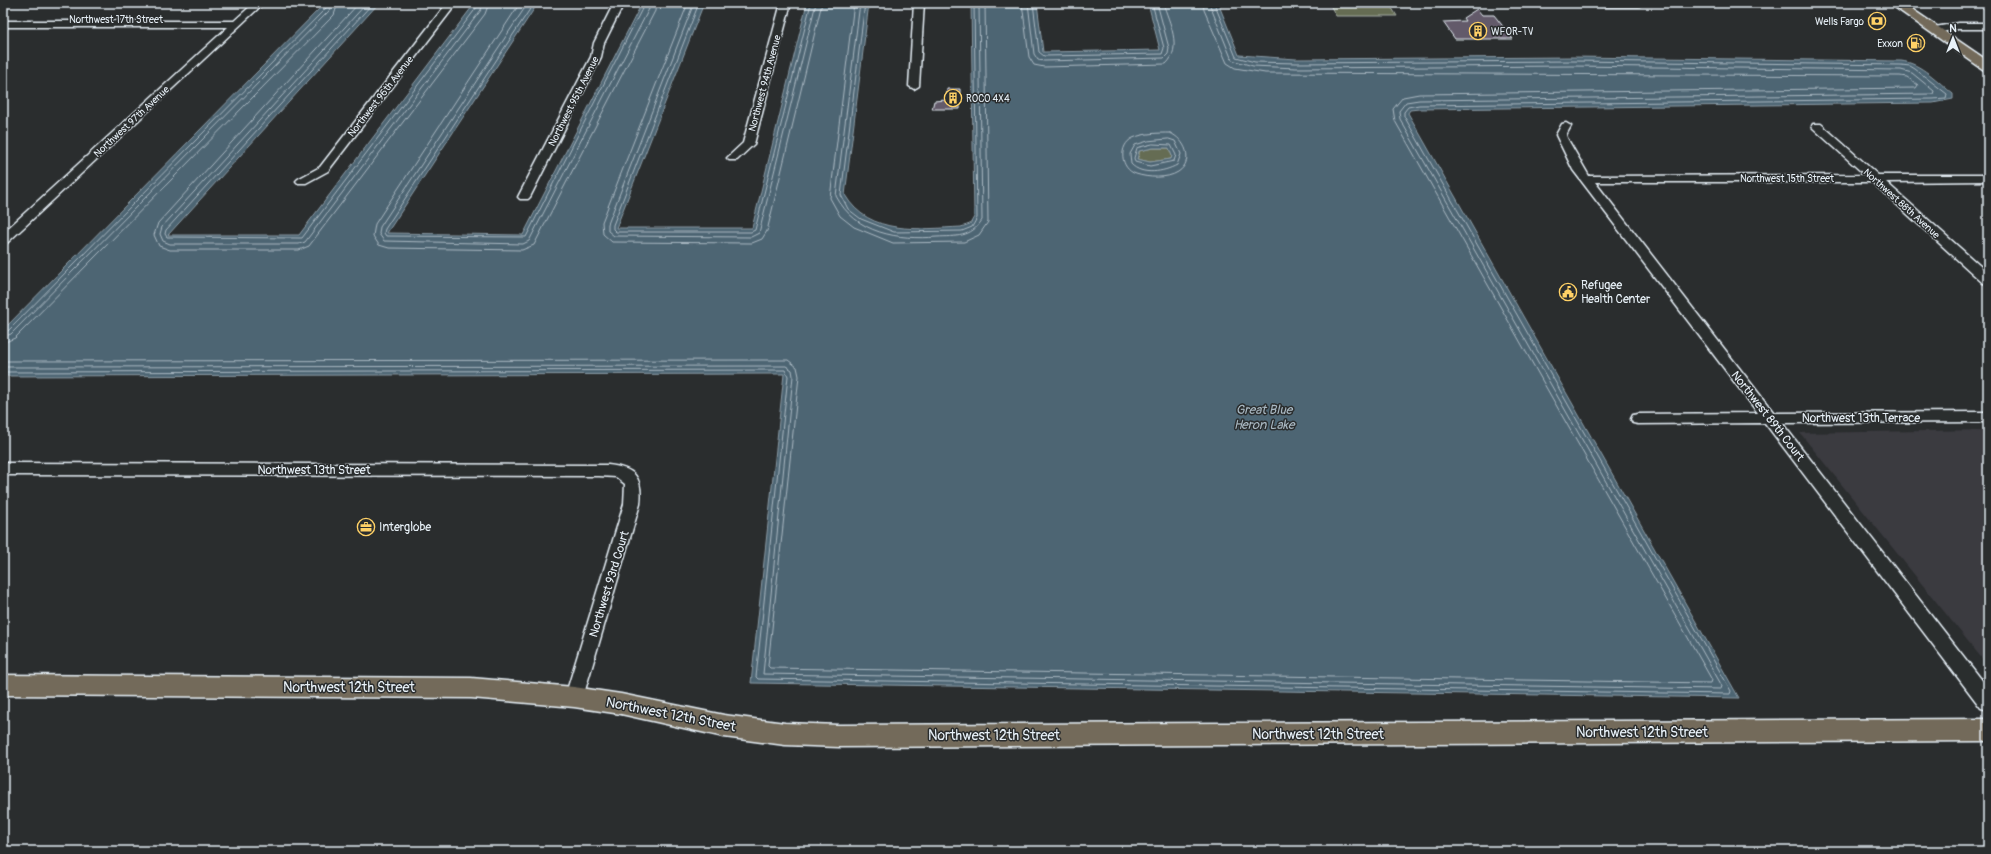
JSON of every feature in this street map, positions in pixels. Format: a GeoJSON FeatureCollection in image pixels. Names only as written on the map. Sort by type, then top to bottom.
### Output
{"type":"FeatureCollection","features":[{"type":"Feature","properties":{"kind":"main road"},"geometry":{"type":"LineString","coordinates":[[1895,3],[1988,66]]}},
{"type":"Feature","properties":{"kind":"main road"},"geometry":{"type":"LineString","coordinates":[[1911,3],[1988,55]]}},
{"type":"Feature","properties":{"kind":"main road","name":"Northwest 12th Street"},"geometry":{"type":"LineString","coordinates":[[3,685],[463,688],[574,697],[621,704],[724,726],[786,734],[839,736],[1988,730]]}},
{"type":"Feature","properties":{"kind":"street","name":"Northwest 97th Avenue"},"geometry":{"type":"LineString","coordinates":[[3,240],[259,3]]}},
{"type":"Feature","properties":{"kind":"street","name":"Northwest 96th Avenue"},"geometry":{"type":"LineString","coordinates":[[302,181],[324,169],[452,3]]}},
{"type":"Feature","properties":{"kind":"street","name":"Northwest 95th Avenue"},"geometry":{"type":"LineString","coordinates":[[524,197],[596,58],[599,43],[619,3]]}},
{"type":"Feature","properties":{"kind":"street","name":"Northwest 94th Avenue"},"geometry":{"type":"LineString","coordinates":[[733,158],[748,144],[786,3]]}},
{"type":"Feature","properties":{"kind":"street"},"geometry":{"type":"LineString","coordinates":[[914,86],[920,3]]}},
{"type":"Feature","properties":{"kind":"street"},"geometry":{"type":"LineString","coordinates":[[1601,3],[1639,3]]}},
{"type":"Feature","properties":{"kind":"street","name":"Northwest 17th Street"},"geometry":{"type":"LineString","coordinates":[[3,24],[233,27]]}},
{"type":"Feature","properties":{"kind":"street"},"geometry":{"type":"LineString","coordinates":[[1935,30],[1988,26]]}},
{"type":"Feature","properties":{"kind":"street","name":"Northwest 17th Street"},"geometry":{"type":"LineString","coordinates":[[3,30],[233,27]]}},
{"type":"Feature","properties":{"kind":"street"},"geometry":{"type":"LineString","coordinates":[[1935,30],[1958,35],[1988,35]]}},
{"type":"Feature","properties":{"kind":"street","name":"Northwest 89th Court"},"geometry":{"type":"LineString","coordinates":[[1566,126],[1561,135],[1562,138],[1573,161],[1586,179],[1988,702]]}},
{"type":"Feature","properties":{"kind":"street","name":"Northwest 88th Avenue"},"geometry":{"type":"LineString","coordinates":[[1816,126],[1988,280]]}},
{"type":"Feature","properties":{"kind":"street","name":"Northwest 15th Street"},"geometry":{"type":"LineString","coordinates":[[1586,179],[1988,178]]}},
{"type":"Feature","properties":{"kind":"street","name":"Northwest 13th Terrace"},"geometry":{"type":"LineString","coordinates":[[1638,419],[1988,417]]}},
{"type":"Feature","properties":{"kind":"street","name":"Northwest 13th Street"},"geometry":{"type":"LineString","coordinates":[[3,469],[595,470],[624,473]]}},
{"type":"Feature","properties":{"kind":"street","name":"Northwest 93rd Court"},"geometry":{"type":"LineString","coordinates":[[574,697],[632,504],[634,487],[632,481],[624,473]]}},
{"type":"Feature","properties":{"kind":"shaded area"},"geometry":{"type":"Polygon","coordinates":[[[1988,430],[1988,666],[1800,433],[1988,430]]]}},
{"type":"Feature","properties":{"kind":"green space"},"geometry":{"type":"Polygon","coordinates":[[[1329,3],[1390,5],[1397,16],[1336,16],[1329,3]]]}},
{"type":"Feature","properties":{"kind":"green space"},"geometry":{"type":"Polygon","coordinates":[[[1153,148],[1169,148],[1172,156],[1171,159],[1150,162],[1137,159],[1139,151],[1153,148]]]}},
{"type":"Feature","properties":{"kind":"water","name":"Great Blue Heron Lake"},"geometry":{"type":"Polygon","coordinates":[[[325,3],[379,3],[168,235],[299,235],[475,3],[538,3],[387,233],[523,235],[642,3],[704,3],[616,228],[752,228],[807,3],[869,3],[845,195],[855,208],[867,218],[881,224],[913,229],[961,227],[970,224],[974,217],[971,3],[1037,3],[1043,52],[1160,50],[1148,3],[1218,3],[1239,55],[1296,59],[1572,57],[1901,61],[1908,62],[1922,69],[1953,94],[1953,99],[1933,103],[1419,109],[1410,110],[1408,113],[1739,698],[751,683],[784,374],[3,376],[3,330],[325,3]],[[1153,148],[1139,151],[1137,159],[1150,162],[1171,159],[1172,156],[1169,148],[1153,148]]]}},
{"type":"Feature","properties":{"kind":"building","name":"WFOR-TV"},"geometry":{"type":"Polygon","coordinates":[[[1477,9],[1482,15],[1494,15],[1513,39],[1455,39],[1443,22],[1465,21],[1463,18],[1477,9]]]}},
{"type":"Feature","properties":{"kind":"building","name":"ROCO 4X4"},"geometry":{"type":"Polygon","coordinates":[[[947,89],[960,89],[960,109],[932,109],[934,101],[946,100],[947,89]]]}},
{"type":"Feature","properties":{"kind":"place","name":"Wells Fargo"},"geometry":{"type":"Point","coordinates":[1877,21]}},
{"type":"Feature","properties":{"kind":"place","name":"WFOR-TV"},"geometry":{"type":"Point","coordinates":[1478,31]}},
{"type":"Feature","properties":{"kind":"place","name":"Exxon"},"geometry":{"type":"Point","coordinates":[1916,43]}},
{"type":"Feature","properties":{"kind":"place","name":"ROCO 4X4"},"geometry":{"type":"Point","coordinates":[953,98]}},
{"type":"Feature","properties":{"kind":"place","name":"Refugee Health Center"},"geometry":{"type":"Point","coordinates":[1568,292]}},
{"type":"Feature","properties":{"kind":"place","name":"Interglobe"},"geometry":{"type":"Point","coordinates":[366,527]}}]}
